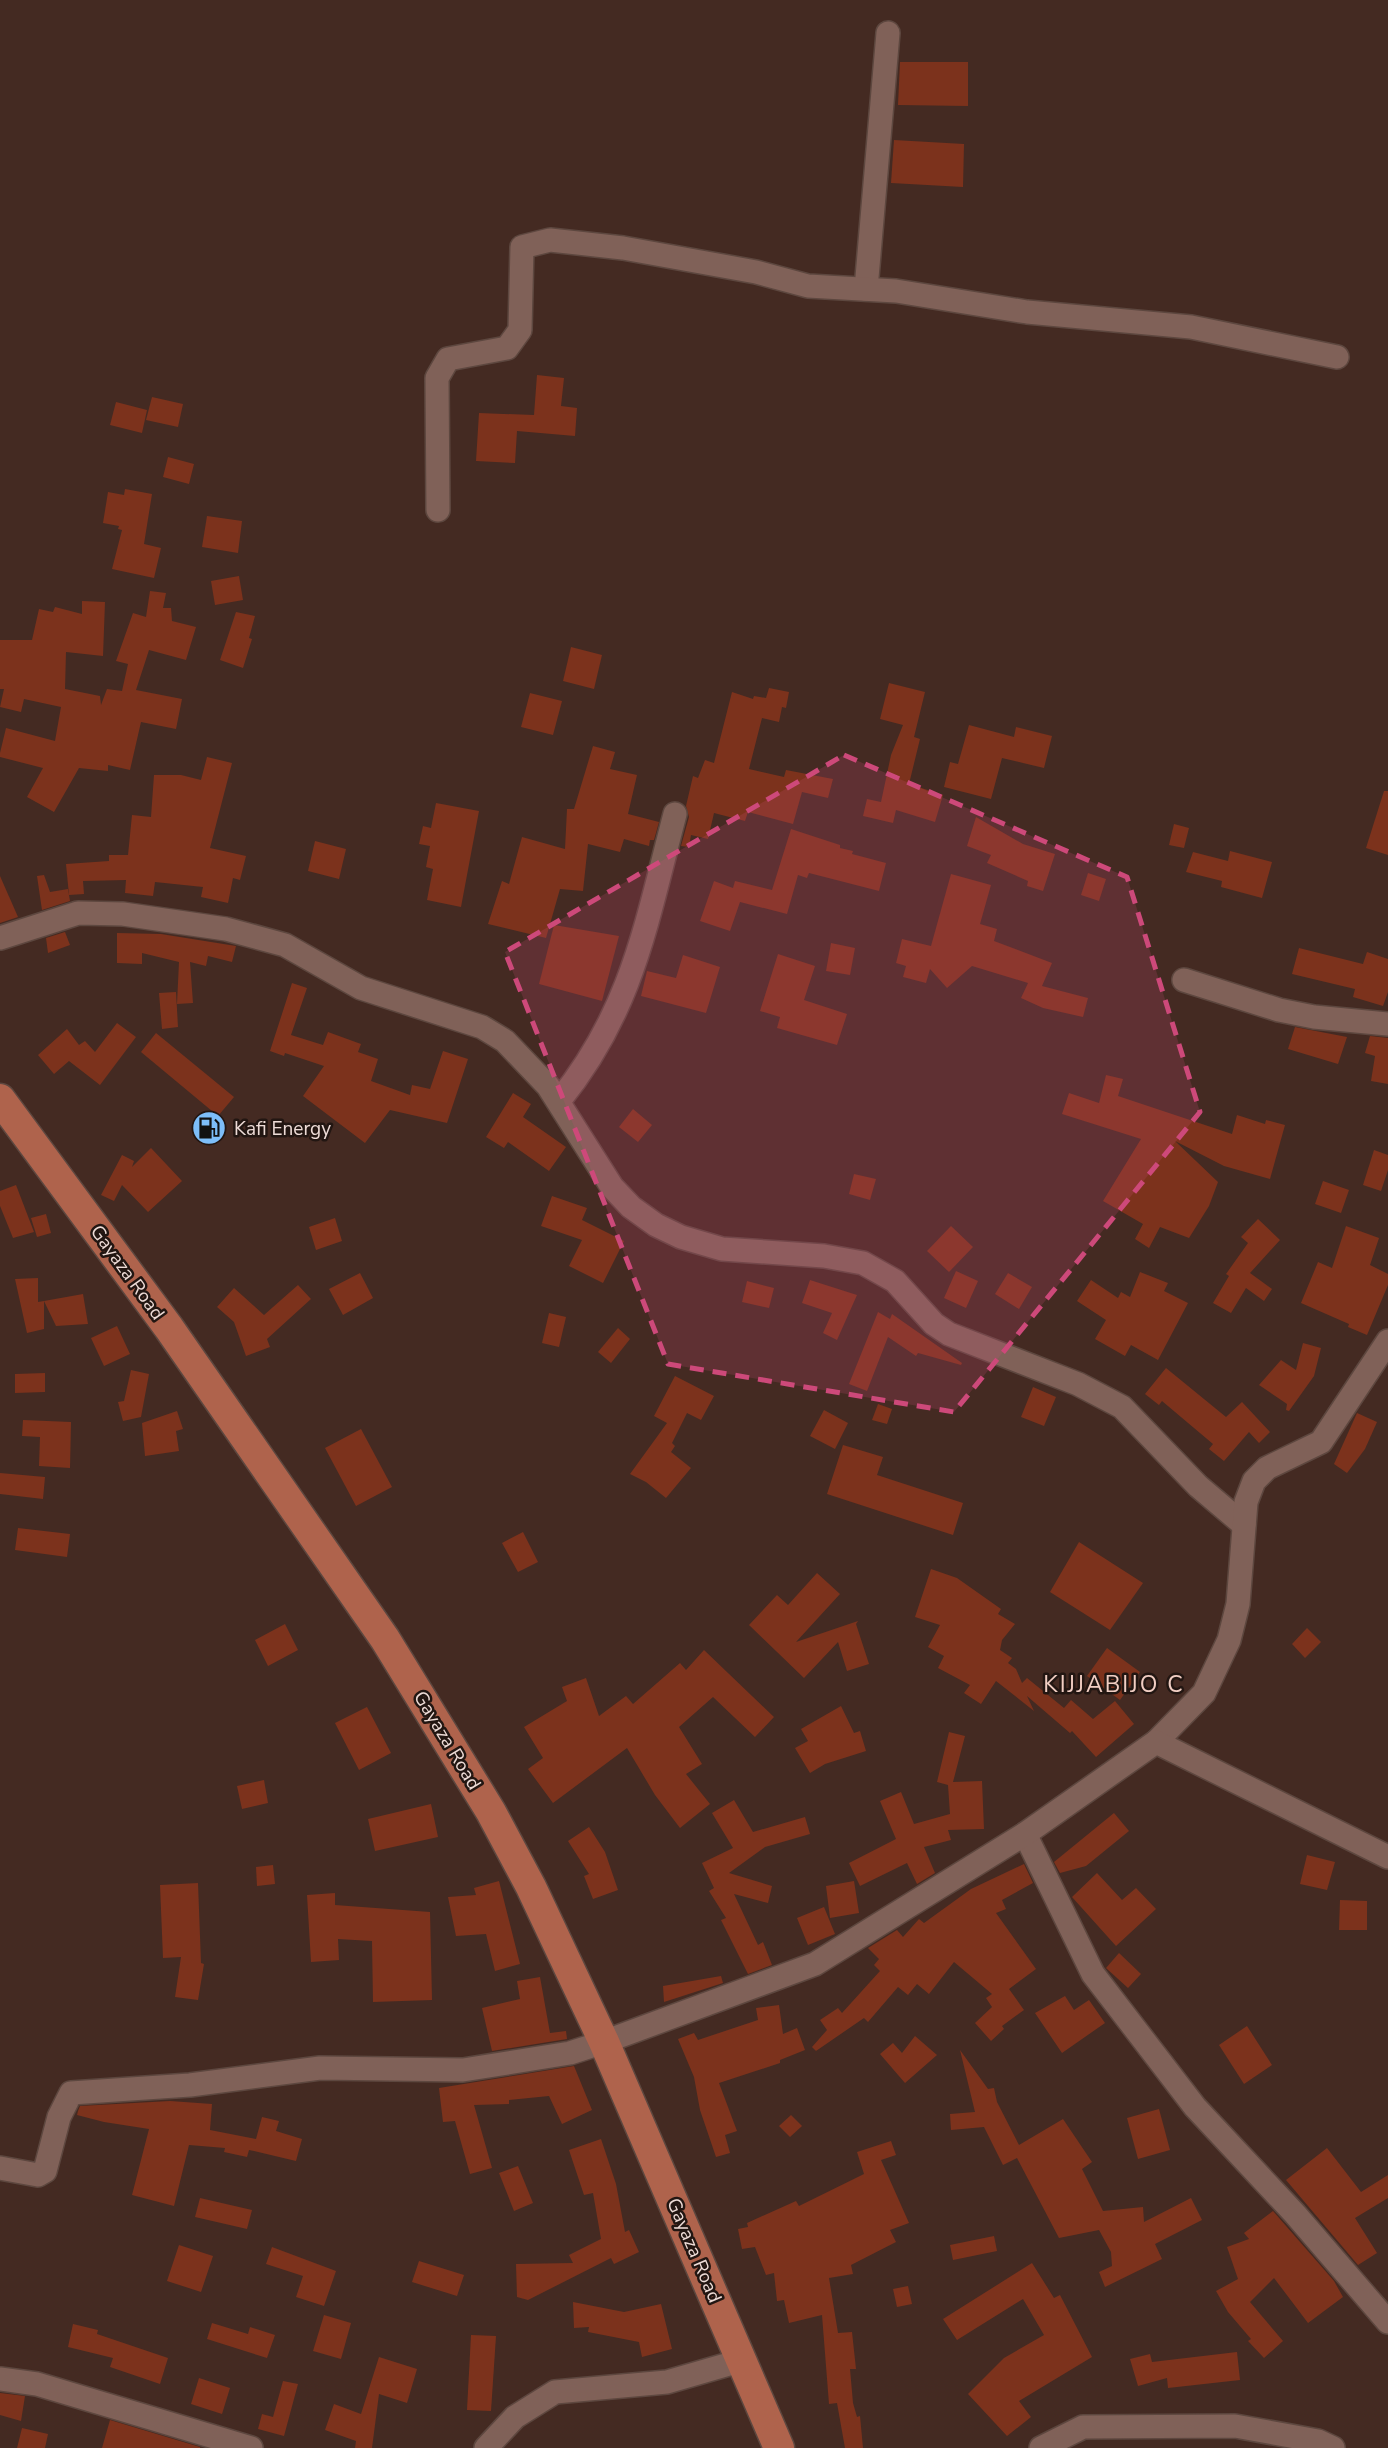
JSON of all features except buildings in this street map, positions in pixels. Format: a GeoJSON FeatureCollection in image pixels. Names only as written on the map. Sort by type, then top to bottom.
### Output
{"type":"FeatureCollection","features":[{"type":"Feature","properties":{"kind":"main road","name":"Gayaza Road"},"geometry":{"type":"LineString","coordinates":[[0,1099],[169,1328],[415,1684],[525,1877],[604,2042],[779,2448]]}},
{"type":"Feature","properties":{"kind":"street"},"geometry":{"type":"LineString","coordinates":[[866,289],[888,33]]}},
{"type":"Feature","properties":{"kind":"street"},"geometry":{"type":"LineString","coordinates":[[439,510],[437,378],[448,359],[507,348],[520,330],[522,247],[550,240],[623,248],[756,272],[808,286],[866,289],[1027,313],[1191,327],[1337,357]]}},
{"type":"Feature","properties":{"kind":"street"},"geometry":{"type":"LineString","coordinates":[[559,1101],[582,1072],[604,1037],[628,987],[675,814]]}},
{"type":"Feature","properties":{"kind":"street"},"geometry":{"type":"LineString","coordinates":[[0,938],[78,913],[123,915],[226,929],[285,945],[361,988],[482,1027],[505,1041],[559,1101],[612,1187],[631,1207],[656,1225],[681,1237],[722,1250],[824,1256],[863,1263],[881,1271],[934,1324],[949,1334],[1078,1384],[1122,1407],[1198,1486],[1244,1525]]}},
{"type":"Feature","properties":{"kind":"street"},"geometry":{"type":"LineString","coordinates":[[1184,980],[1279,1010],[1314,1017],[1388,1024]]}},
{"type":"Feature","properties":{"kind":"street"},"geometry":{"type":"LineString","coordinates":[[0,2168],[38,2175],[45,2171],[59,2117],[71,2093],[190,2085],[320,2068],[463,2070],[570,2053],[815,1964],[1025,1834],[1156,1742],[1204,1693],[1221,1659],[1238,1604],[1246,1502],[1254,1481],[1267,1468],[1321,1442],[1388,1341]]}},
{"type":"Feature","properties":{"kind":"street"},"geometry":{"type":"LineString","coordinates":[[1156,1742],[1388,1857]]}},
{"type":"Feature","properties":{"kind":"street"},"geometry":{"type":"LineString","coordinates":[[1025,1834],[1093,1974],[1195,2107],[1295,2214],[1388,2322]]}},
{"type":"Feature","properties":{"kind":"street"},"geometry":{"type":"LineString","coordinates":[[486,2448],[515,2417],[555,2392],[667,2382],[743,2360]]}},
{"type":"Feature","properties":{"kind":"street"},"geometry":{"type":"LineString","coordinates":[[0,2379],[37,2384],[251,2448]]}},
{"type":"Feature","properties":{"kind":"street"},"geometry":{"type":"LineString","coordinates":[[1041,2448],[1083,2427],[1235,2426],[1318,2441],[1333,2448]]}},
{"type":"Feature","properties":{"kind":"highlighted area"},"geometry":{"type":"Polygon","coordinates":[[[844,755],[1127,877],[1200,1112],[954,1412],[668,1364],[505,952],[844,755]]]}},
{"type":"Feature","properties":{"kind":"place","name":"Kafi Energy"},"geometry":{"type":"Point","coordinates":[209,1128]}},
{"type":"Feature","properties":{"kind":"district","name":"KIJJABIJO C"},"geometry":{"type":"Point","coordinates":[1114,1684]}}]}
